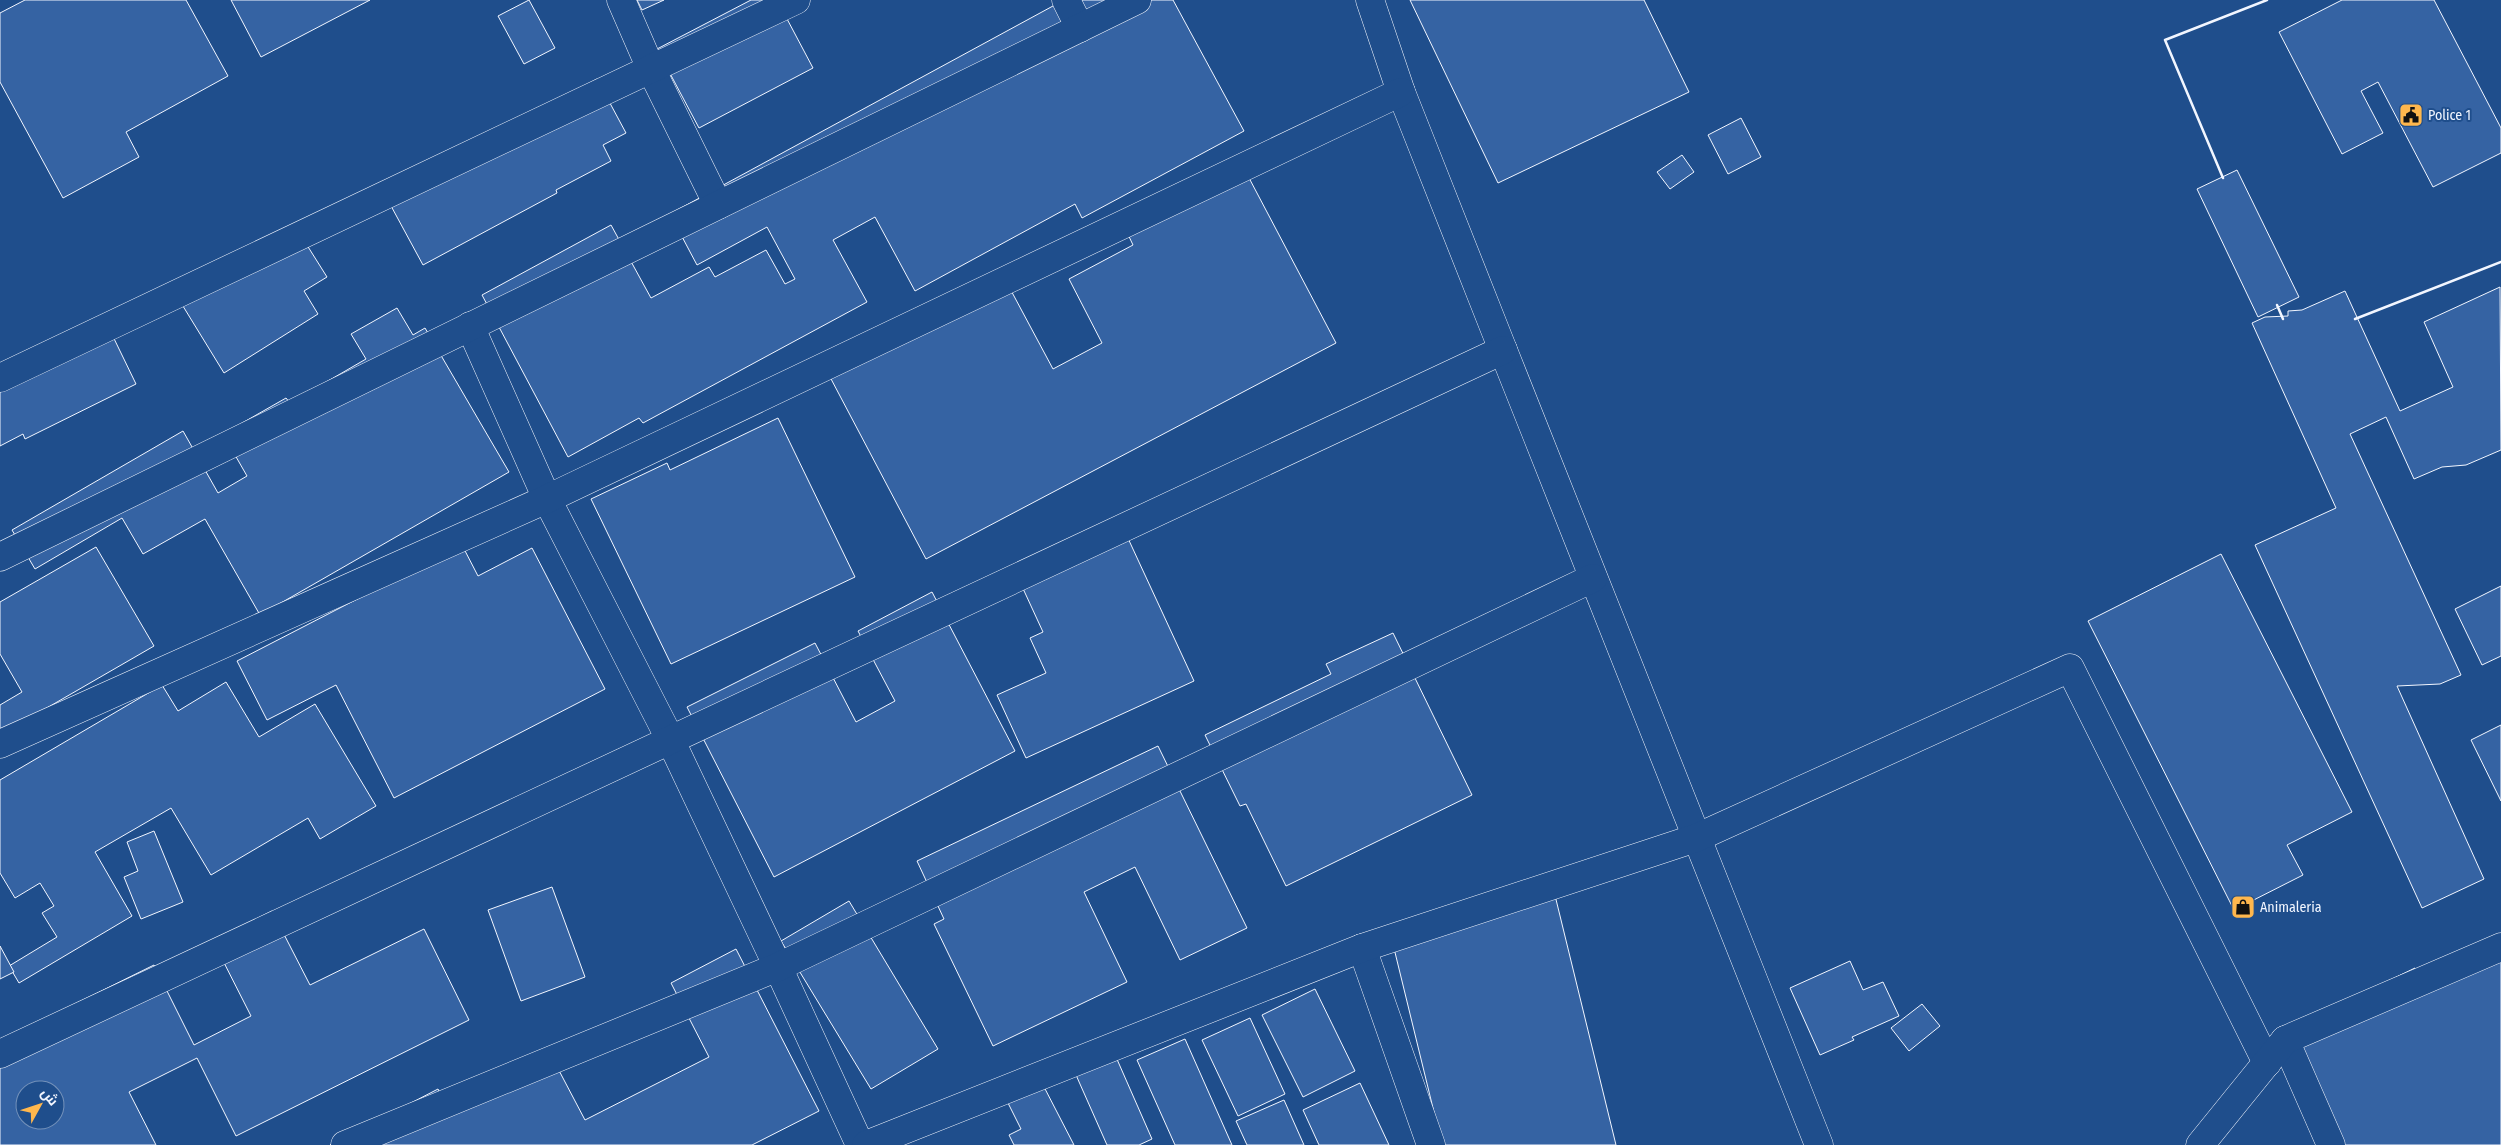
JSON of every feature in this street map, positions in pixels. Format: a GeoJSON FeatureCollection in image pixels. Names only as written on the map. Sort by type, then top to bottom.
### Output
{"type":"FeatureCollection","features":[{"type":"Feature","properties":{"kind":"street"},"geometry":{"type":"LineString","coordinates":[[621,0],[651,69],[718,205]]}},
{"type":"Feature","properties":{"kind":"street"},"geometry":{"type":"LineString","coordinates":[[0,378],[796,0]]}},
{"type":"Feature","properties":{"kind":"street"},"geometry":{"type":"LineString","coordinates":[[1066,0],[1080,28]]}},
{"type":"Feature","properties":{"kind":"street"},"geometry":{"type":"LineString","coordinates":[[0,557],[1137,0]]}},
{"type":"Feature","properties":{"kind":"street"},"geometry":{"type":"LineString","coordinates":[[1370,0],[1402,92],[1502,350],[1819,1145]]}},
{"type":"Feature","properties":{"kind":"street"},"geometry":{"type":"LineString","coordinates":[[0,744],[547,499],[1402,92]]}},
{"type":"Feature","properties":{"kind":"street"},"geometry":{"type":"LineString","coordinates":[[470,326],[547,499],[670,740],[860,1145]]}},
{"type":"Feature","properties":{"kind":"street"},"geometry":{"type":"LineString","coordinates":[[0,1054],[1502,350]]}},
{"type":"Feature","properties":{"kind":"street"},"geometry":{"type":"LineString","coordinates":[[345,1145],[778,967],[1593,578]]}},
{"type":"Feature","properties":{"kind":"street"},"geometry":{"type":"LineString","coordinates":[[866,1145],[1362,948],[1696,838],[2070,668],[2267,1063]]}},
{"type":"Feature","properties":{"kind":"street"},"geometry":{"type":"LineString","coordinates":[[2200,1145],[2285,1040],[2501,947]]}},
{"type":"Feature","properties":{"kind":"street"},"geometry":{"type":"LineString","coordinates":[[1362,948],[1431,1145]]}},
{"type":"Feature","properties":{"kind":"street"},"geometry":{"type":"LineString","coordinates":[[2285,1040],[2331,1145]]}},
{"type":"Feature","properties":{"kind":"building"},"geometry":{"type":"Polygon","coordinates":[[[25,0],[186,0],[228,76],[126,132],[139,157],[63,198],[0,82],[0,13],[25,0]]]}},
{"type":"Feature","properties":{"kind":"building"},"geometry":{"type":"Polygon","coordinates":[[[231,0],[370,0],[261,57],[231,0]]]}},
{"type":"Feature","properties":{"kind":"building"},"geometry":{"type":"Polygon","coordinates":[[[529,0],[555,48],[524,64],[498,16],[529,0]]]}},
{"type":"Feature","properties":{"kind":"building"},"geometry":{"type":"Polygon","coordinates":[[[637,0],[664,0],[642,10],[637,0]]]}},
{"type":"Feature","properties":{"kind":"building"},"geometry":{"type":"Polygon","coordinates":[[[751,0],[777,0],[813,68],[699,128],[657,49],[751,0]]]}},
{"type":"Feature","properties":{"kind":"building"},"geometry":{"type":"Polygon","coordinates":[[[1064,0],[1173,0],[1244,131],[1082,218],[1075,204],[915,291],[875,217],[833,240],[867,302],[643,423],[639,418],[568,457],[482,295],[611,225],[651,298],[709,267],[715,277],[766,250],[785,284],[795,279],[767,227],[697,265],[670,214],[1064,0]]]}},
{"type":"Feature","properties":{"kind":"building"},"geometry":{"type":"Polygon","coordinates":[[[1410,0],[1644,0],[1689,92],[1498,183],[1410,0]]]}},
{"type":"Feature","properties":{"kind":"building"},"geometry":{"type":"Polygon","coordinates":[[[2342,0],[2434,0],[2501,128],[2501,153],[2433,187],[2378,82],[2361,91],[2383,133],[2342,154],[2279,32],[2342,0]]]}},
{"type":"Feature","properties":{"kind":"building"},"geometry":{"type":"Polygon","coordinates":[[[597,79],[626,133],[603,145],[611,161],[556,190],[557,193],[423,265],[384,193],[597,79]]]}},
{"type":"Feature","properties":{"kind":"building"},"geometry":{"type":"Polygon","coordinates":[[[1741,118],[1761,157],[1728,174],[1708,135],[1741,118]]]}},
{"type":"Feature","properties":{"kind":"building"},"geometry":{"type":"Polygon","coordinates":[[[1682,155],[1694,172],[1670,189],[1657,172],[1682,155]]]}},
{"type":"Feature","properties":{"kind":"building"},"geometry":{"type":"Polygon","coordinates":[[[2237,170],[2299,297],[2258,317],[2197,189],[2237,170]]]}},
{"type":"Feature","properties":{"kind":"building"},"geometry":{"type":"Polygon","coordinates":[[[1248,176],[1336,343],[926,559],[830,377],[1007,283],[1053,369],[1102,343],[1069,279],[1133,245],[1125,228],[1248,176]]]}},
{"type":"Feature","properties":{"kind":"building"},"geometry":{"type":"Polygon","coordinates":[[[295,226],[327,277],[304,291],[318,314],[224,373],[178,298],[295,226]]]}},
{"type":"Feature","properties":{"kind":"building"},"geometry":{"type":"Polygon","coordinates":[[[2500,287],[2501,450],[2466,465],[2442,467],[2414,479],[2386,417],[2350,434],[2461,675],[2440,684],[2397,686],[2484,879],[2422,908],[2255,545],[2336,508],[2252,323],[2265,317],[2288,316],[2288,311],[2302,310],[2345,291],[2400,411],[2453,387],[2424,322],[2500,287]]]}},
{"type":"Feature","properties":{"kind":"building"},"geometry":{"type":"Polygon","coordinates":[[[397,308],[413,335],[425,328],[509,472],[260,615],[205,519],[143,554],[122,518],[35,569],[12,530],[183,431],[218,493],[247,476],[223,434],[286,398],[290,403],[366,359],[351,334],[397,308]]]}},
{"type":"Feature","properties":{"kind":"building"},"geometry":{"type":"Polygon","coordinates":[[[105,320],[136,384],[25,439],[23,434],[0,446],[0,372],[105,320]]]}},
{"type":"Feature","properties":{"kind":"building"},"geometry":{"type":"Polygon","coordinates":[[[778,418],[855,577],[671,664],[591,499],[667,463],[670,470],[778,418]]]}},
{"type":"Feature","properties":{"kind":"building"},"geometry":{"type":"Polygon","coordinates":[[[1120,521],[1194,681],[1026,758],[997,695],[1046,673],[1030,638],[1043,632],[1014,569],[1120,521]]]}},
{"type":"Feature","properties":{"kind":"building"},"geometry":{"type":"Polygon","coordinates":[[[462,545],[478,576],[532,548],[605,689],[394,798],[336,685],[267,720],[237,661],[462,545]]]}},
{"type":"Feature","properties":{"kind":"building"},"geometry":{"type":"Polygon","coordinates":[[[96,547],[154,646],[0,735],[0,705],[22,692],[0,654],[0,602],[96,547]]]}},
{"type":"Feature","properties":{"kind":"building"},"geometry":{"type":"Polygon","coordinates":[[[2221,554],[2352,812],[2287,845],[2303,875],[2234,910],[2088,621],[2221,554]]]}},
{"type":"Feature","properties":{"kind":"building"},"geometry":{"type":"Polygon","coordinates":[[[2501,586],[2501,656],[2482,665],[2455,609],[2501,586]]]}},
{"type":"Feature","properties":{"kind":"building"},"geometry":{"type":"Polygon","coordinates":[[[932,592],[1015,751],[774,877],[687,707],[815,643],[856,722],[895,701],[858,631],[932,592]]]}},
{"type":"Feature","properties":{"kind":"building"},"geometry":{"type":"Polygon","coordinates":[[[1393,633],[1472,795],[1286,886],[1246,804],[1240,806],[1205,735],[1331,674],[1326,664],[1393,633]]]}},
{"type":"Feature","properties":{"kind":"building"},"geometry":{"type":"Polygon","coordinates":[[[226,682],[259,737],[315,704],[376,806],[320,839],[308,818],[211,875],[171,808],[95,852],[132,916],[19,983],[9,966],[57,937],[42,913],[54,906],[40,883],[15,898],[0,873],[0,780],[162,685],[178,711],[226,682]]]}},
{"type":"Feature","properties":{"kind":"building"},"geometry":{"type":"Polygon","coordinates":[[[2501,725],[2501,801],[2471,740],[2501,725]]]}},
{"type":"Feature","properties":{"kind":"building"},"geometry":{"type":"Polygon","coordinates":[[[1158,746],[1247,928],[1180,960],[1135,867],[1084,892],[1127,982],[993,1046],[934,924],[944,919],[917,861],[1158,746]]]}},
{"type":"Feature","properties":{"kind":"building"},"geometry":{"type":"Polygon","coordinates":[[[154,831],[183,902],[141,919],[124,877],[138,871],[127,842],[154,831]]]}},
{"type":"Feature","properties":{"kind":"building"},"geometry":{"type":"Polygon","coordinates":[[[1551,879],[1616,1145],[1442,1145],[1391,936],[1551,879]]]}},
{"type":"Feature","properties":{"kind":"building"},"geometry":{"type":"Polygon","coordinates":[[[552,887],[585,977],[521,1001],[488,910],[552,887]]]}},
{"type":"Feature","properties":{"kind":"building"},"geometry":{"type":"Polygon","coordinates":[[[849,901],[938,1049],[871,1089],[781,941],[849,901]]]}},
{"type":"Feature","properties":{"kind":"building"},"geometry":{"type":"Polygon","coordinates":[[[272,911],[310,985],[424,929],[469,1020],[236,1136],[197,1058],[129,1092],[156,1145],[0,1145],[0,1041],[154,965],[194,1045],[251,1016],[213,941],[272,911]]]}},
{"type":"Feature","properties":{"kind":"building"},"geometry":{"type":"Polygon","coordinates":[[[2501,934],[2501,1145],[2335,1145],[2281,1033],[2415,968],[2418,974],[2501,934]]]}},
{"type":"Feature","properties":{"kind":"building"},"geometry":{"type":"Polygon","coordinates":[[[0,946],[14,972],[0,979],[0,946]]]}},
{"type":"Feature","properties":{"kind":"building"},"geometry":{"type":"Polygon","coordinates":[[[736,949],[819,1111],[752,1145],[330,1145],[438,1089],[442,1097],[554,1061],[585,1120],[709,1057],[671,983],[736,949]]]}},
{"type":"Feature","properties":{"kind":"building"},"geometry":{"type":"Polygon","coordinates":[[[1850,961],[1863,990],[1883,982],[1899,1016],[1852,1037],[1854,1040],[1820,1055],[1790,988],[1850,961]]]}},
{"type":"Feature","properties":{"kind":"building"},"geometry":{"type":"Polygon","coordinates":[[[1315,989],[1355,1071],[1303,1097],[1262,1015],[1315,989]]]}},
{"type":"Feature","properties":{"kind":"building"},"geometry":{"type":"Polygon","coordinates":[[[1922,1004],[1940,1026],[1909,1051],[1891,1028],[1922,1004]]]}},
{"type":"Feature","properties":{"kind":"building"},"geometry":{"type":"Polygon","coordinates":[[[1250,1018],[1285,1094],[1238,1116],[1202,1040],[1250,1018]]]}},
{"type":"Feature","properties":{"kind":"building"},"geometry":{"type":"Polygon","coordinates":[[[1185,1039],[1232,1145],[1175,1145],[1137,1060],[1185,1039]]]}},
{"type":"Feature","properties":{"kind":"building"},"geometry":{"type":"Polygon","coordinates":[[[1116,1057],[1152,1139],[1139,1145],[1107,1145],[1076,1075],[1116,1057]]]}},
{"type":"Feature","properties":{"kind":"building"},"geometry":{"type":"Polygon","coordinates":[[[1042,1083],[1074,1145],[1014,1145],[1009,1135],[1021,1129],[1007,1101],[1042,1083]]]}},
{"type":"Feature","properties":{"kind":"building"},"geometry":{"type":"Polygon","coordinates":[[[1360,1083],[1389,1145],[1319,1145],[1303,1110],[1360,1083]]]}},
{"type":"Feature","properties":{"kind":"building"},"geometry":{"type":"Polygon","coordinates":[[[1284,1100],[1304,1145],[1247,1145],[1236,1121],[1284,1100]]]}},
{"type":"Feature","properties":{"kind":"wall"},"geometry":{"type":"LineString","coordinates":[[2223,178],[2165,40],[2267,0]]}},
{"type":"Feature","properties":{"kind":"wall"},"geometry":{"type":"LineString","coordinates":[[2355,319],[2501,262]]}},
{"type":"Feature","properties":{"kind":"wall"},"geometry":{"type":"LineString","coordinates":[[2277,305],[2283,319]]}},
{"type":"Feature","properties":{"kind":"place","name":"Police 1"},"geometry":{"type":"Point","coordinates":[2411,115]}},
{"type":"Feature","properties":{"kind":"place","name":"Animaleria"},"geometry":{"type":"Point","coordinates":[2243,907]}}]}
